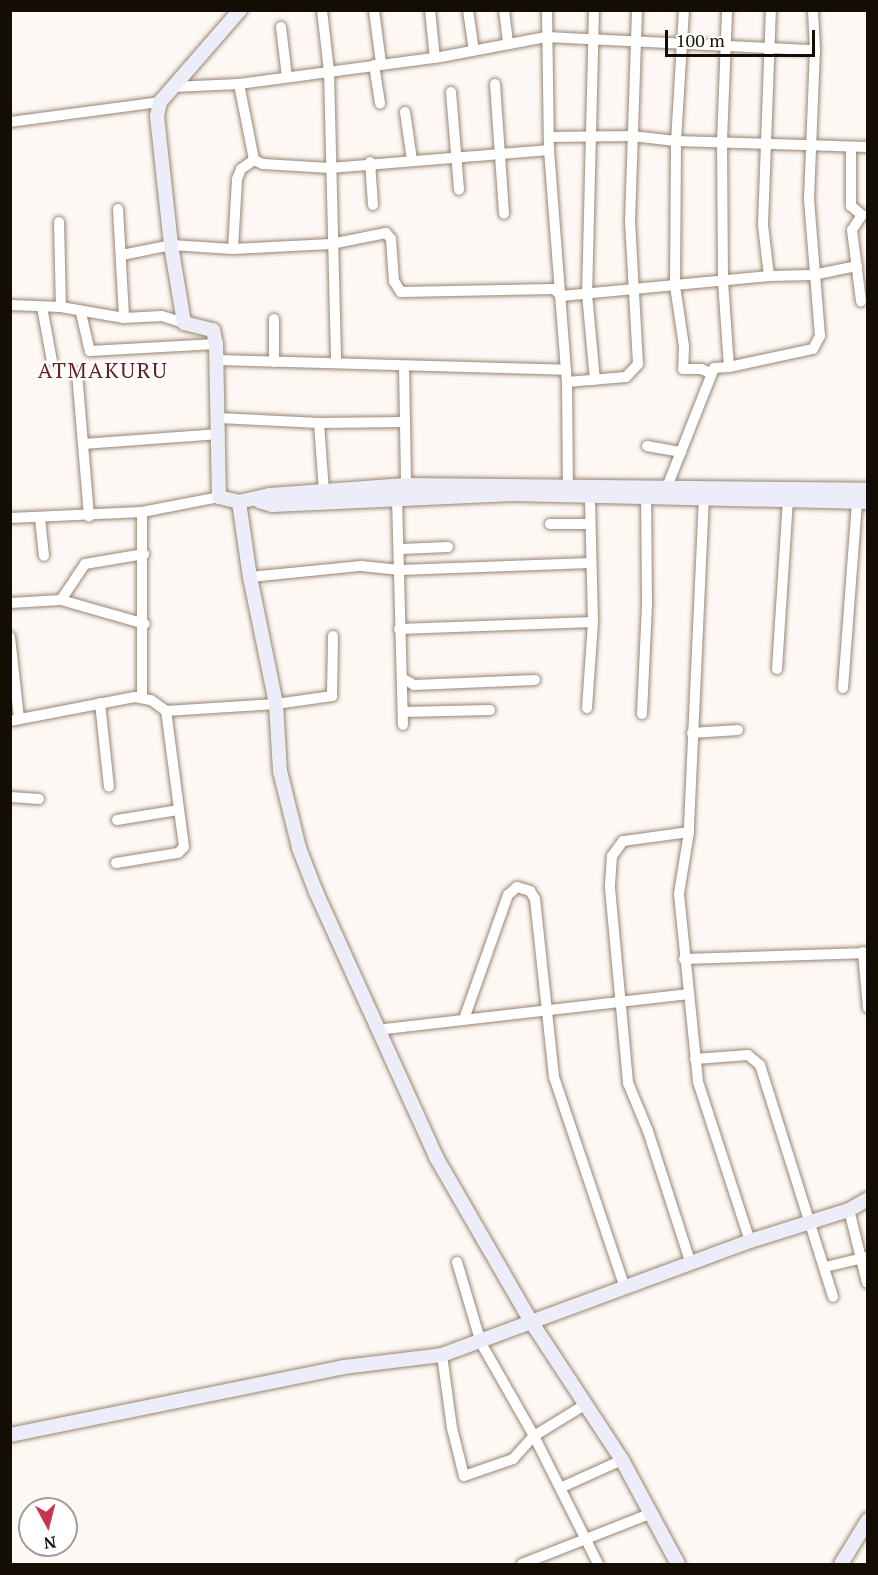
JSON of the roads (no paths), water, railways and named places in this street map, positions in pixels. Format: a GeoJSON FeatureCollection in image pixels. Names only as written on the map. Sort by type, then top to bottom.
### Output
{"type":"FeatureCollection","features":[{"type":"Feature","properties":{"kind":"street"},"geometry":{"type":"LineString","coordinates":[[184,323],[171,245],[157,116],[160,102],[240,10]]}},
{"type":"Feature","properties":{"kind":"street"},"geometry":{"type":"LineString","coordinates":[[322,10],[329,71],[331,244],[336,363]]}},
{"type":"Feature","properties":{"kind":"street"},"geometry":{"type":"LineString","coordinates":[[374,10],[380,104]]}},
{"type":"Feature","properties":{"kind":"street"},"geometry":{"type":"LineString","coordinates":[[430,10],[435,57]]}},
{"type":"Feature","properties":{"kind":"street"},"geometry":{"type":"LineString","coordinates":[[468,10],[474,51]]}},
{"type":"Feature","properties":{"kind":"street"},"geometry":{"type":"LineString","coordinates":[[504,10],[508,44]]}},
{"type":"Feature","properties":{"kind":"street"},"geometry":{"type":"LineString","coordinates":[[547,10],[549,150],[567,382],[567,490]]}},
{"type":"Feature","properties":{"kind":"street"},"geometry":{"type":"LineString","coordinates":[[594,10],[587,294],[595,380]]}},
{"type":"Feature","properties":{"kind":"street"},"geometry":{"type":"LineString","coordinates":[[567,382],[630,375],[638,364],[630,222],[632,135],[638,39],[637,10]]}},
{"type":"Feature","properties":{"kind":"street"},"geometry":{"type":"LineString","coordinates":[[684,10],[676,141],[675,286],[684,346],[683,369],[701,369],[711,374]]}},
{"type":"Feature","properties":{"kind":"street"},"geometry":{"type":"LineString","coordinates":[[727,10],[722,142],[723,281],[729,367]]}},
{"type":"Feature","properties":{"kind":"street"},"geometry":{"type":"LineString","coordinates":[[769,276],[763,225],[771,10]]}},
{"type":"Feature","properties":{"kind":"street"},"geometry":{"type":"LineString","coordinates":[[667,487],[714,368],[729,367],[813,349],[820,336],[813,275],[811,146],[815,50],[813,10]]}},
{"type":"Feature","properties":{"kind":"street"},"geometry":{"type":"LineString","coordinates":[[280,27],[287,77]]}},
{"type":"Feature","properties":{"kind":"street"},"geometry":{"type":"LineString","coordinates":[[173,87],[239,84],[435,57],[546,37],[638,39],[681,44],[815,50]]}},
{"type":"Feature","properties":{"kind":"street"},"geometry":{"type":"LineString","coordinates":[[239,84],[254,160]]}},
{"type":"Feature","properties":{"kind":"street"},"geometry":{"type":"LineString","coordinates":[[495,84],[504,214]]}},
{"type":"Feature","properties":{"kind":"street"},"geometry":{"type":"LineString","coordinates":[[451,92],[459,190]]}},
{"type":"Feature","properties":{"kind":"street"},"geometry":{"type":"LineString","coordinates":[[10,122],[160,102]]}},
{"type":"Feature","properties":{"kind":"street"},"geometry":{"type":"LineString","coordinates":[[405,112],[412,159]]}},
{"type":"Feature","properties":{"kind":"street"},"geometry":{"type":"LineString","coordinates":[[549,137],[632,135],[676,141],[867,147]]}},
{"type":"Feature","properties":{"kind":"street"},"geometry":{"type":"LineString","coordinates":[[851,147],[851,206],[865,214],[852,230],[861,301]]}},
{"type":"Feature","properties":{"kind":"street"},"geometry":{"type":"LineString","coordinates":[[233,249],[237,178],[242,169],[254,160],[330,168],[370,162],[549,150]]}},
{"type":"Feature","properties":{"kind":"street"},"geometry":{"type":"LineString","coordinates":[[370,162],[373,205]]}},
{"type":"Feature","properties":{"kind":"street"},"geometry":{"type":"LineString","coordinates":[[118,208],[123,255],[124,318]]}},
{"type":"Feature","properties":{"kind":"street"},"geometry":{"type":"LineString","coordinates":[[59,222],[62,307]]}},
{"type":"Feature","properties":{"kind":"street"},"geometry":{"type":"LineString","coordinates":[[123,255],[171,245],[233,249],[331,244],[390,235],[394,281],[401,292],[554,289],[561,296],[769,276],[813,275],[857,266]]}},
{"type":"Feature","properties":{"kind":"street"},"geometry":{"type":"LineString","coordinates":[[10,305],[62,307],[81,313],[124,318],[162,316],[213,330],[216,344],[220,434],[219,497]]}},
{"type":"Feature","properties":{"kind":"street"},"geometry":{"type":"LineString","coordinates":[[42,307],[52,361]]}},
{"type":"Feature","properties":{"kind":"street"},"geometry":{"type":"LineString","coordinates":[[81,313],[90,351],[216,344]]}},
{"type":"Feature","properties":{"kind":"street"},"geometry":{"type":"LineString","coordinates":[[274,319],[274,362]]}},
{"type":"Feature","properties":{"kind":"street"},"geometry":{"type":"LineString","coordinates":[[217,360],[566,370]]}},
{"type":"Feature","properties":{"kind":"street"},"geometry":{"type":"LineString","coordinates":[[404,366],[406,485]]}},
{"type":"Feature","properties":{"kind":"street"},"geometry":{"type":"LineString","coordinates":[[77,373],[89,516]]}},
{"type":"Feature","properties":{"kind":"street"},"geometry":{"type":"LineString","coordinates":[[219,418],[319,423],[405,422]]}},
{"type":"Feature","properties":{"kind":"street"},"geometry":{"type":"LineString","coordinates":[[319,423],[324,491]]}},
{"type":"Feature","properties":{"kind":"street"},"geometry":{"type":"LineString","coordinates":[[83,444],[220,434]]}},
{"type":"Feature","properties":{"kind":"street"},"geometry":{"type":"LineString","coordinates":[[647,446],[681,452]]}},
{"type":"Feature","properties":{"kind":"street"},"geometry":{"type":"LineString","coordinates":[[10,518],[142,512],[219,497],[239,502],[324,491],[406,485],[567,490],[590,495],[704,496],[788,501],[862,502],[843,688]]}},
{"type":"Feature","properties":{"kind":"street"},"geometry":{"type":"LineString","coordinates":[[264,498],[272,505],[667,487],[867,490]]}},
{"type":"Feature","properties":{"kind":"street"},"geometry":{"type":"LineString","coordinates":[[587,708],[593,622],[590,495]]}},
{"type":"Feature","properties":{"kind":"street"},"geometry":{"type":"LineString","coordinates":[[642,714],[647,605],[646,496]]}},
{"type":"Feature","properties":{"kind":"street"},"geometry":{"type":"LineString","coordinates":[[704,496],[689,832],[679,894],[686,994],[694,1059],[703,1100],[750,1241]]}},
{"type":"Feature","properties":{"kind":"street"},"geometry":{"type":"LineString","coordinates":[[398,498],[401,549],[399,629],[403,725]]}},
{"type":"Feature","properties":{"kind":"street"},"geometry":{"type":"LineString","coordinates":[[777,669],[788,501]]}},
{"type":"Feature","properties":{"kind":"street"},"geometry":{"type":"LineString","coordinates":[[239,502],[250,577],[276,705],[280,771],[299,848],[377,1030],[436,1157],[532,1323],[622,1460],[678,1564]]}},
{"type":"Feature","properties":{"kind":"street"},"geometry":{"type":"LineString","coordinates":[[142,512],[145,624],[142,697]]}},
{"type":"Feature","properties":{"kind":"street"},"geometry":{"type":"LineString","coordinates":[[40,518],[44,556]]}},
{"type":"Feature","properties":{"kind":"street"},"geometry":{"type":"LineString","coordinates":[[550,524],[589,524]]}},
{"type":"Feature","properties":{"kind":"street"},"geometry":{"type":"LineString","coordinates":[[401,549],[448,547]]}},
{"type":"Feature","properties":{"kind":"street"},"geometry":{"type":"LineString","coordinates":[[61,600],[85,564],[144,554]]}},
{"type":"Feature","properties":{"kind":"street"},"geometry":{"type":"LineString","coordinates":[[250,577],[361,566],[400,570],[590,563]]}},
{"type":"Feature","properties":{"kind":"street"},"geometry":{"type":"LineString","coordinates":[[10,603],[61,600],[145,624]]}},
{"type":"Feature","properties":{"kind":"street"},"geometry":{"type":"LineString","coordinates":[[399,629],[593,622]]}},
{"type":"Feature","properties":{"kind":"street"},"geometry":{"type":"LineString","coordinates":[[10,637],[15,720],[142,697],[166,711],[276,705],[332,696],[333,636]]}},
{"type":"Feature","properties":{"kind":"street"},"geometry":{"type":"LineString","coordinates":[[402,678],[414,685],[535,680]]}},
{"type":"Feature","properties":{"kind":"street"},"geometry":{"type":"LineString","coordinates":[[100,703],[109,787]]}},
{"type":"Feature","properties":{"kind":"street"},"geometry":{"type":"LineString","coordinates":[[403,712],[490,710]]}},
{"type":"Feature","properties":{"kind":"street"},"geometry":{"type":"LineString","coordinates":[[117,863],[182,851],[166,711]]}},
{"type":"Feature","properties":{"kind":"street"},"geometry":{"type":"LineString","coordinates":[[692,733],[738,730]]}},
{"type":"Feature","properties":{"kind":"street"},"geometry":{"type":"LineString","coordinates":[[10,797],[39,799]]}},
{"type":"Feature","properties":{"kind":"street"},"geometry":{"type":"LineString","coordinates":[[117,820],[179,810]]}},
{"type":"Feature","properties":{"kind":"street"},"geometry":{"type":"LineString","coordinates":[[689,832],[623,841],[612,856],[610,888],[618,999],[628,1083],[648,1131],[691,1264]]}},
{"type":"Feature","properties":{"kind":"street"},"geometry":{"type":"LineString","coordinates":[[464,1018],[508,895],[517,887],[530,891],[535,899],[546,1011],[559,1096],[624,1288]]}},
{"type":"Feature","properties":{"kind":"street"},"geometry":{"type":"LineString","coordinates":[[684,959],[865,953],[867,1008]]}},
{"type":"Feature","properties":{"kind":"street"},"geometry":{"type":"LineString","coordinates":[[377,1030],[464,1018],[546,1011],[618,999],[686,994]]}},
{"type":"Feature","properties":{"kind":"street"},"geometry":{"type":"LineString","coordinates":[[694,1059],[748,1055],[760,1065],[833,1297]]}},
{"type":"Feature","properties":{"kind":"street"},"geometry":{"type":"LineString","coordinates":[[10,1436],[344,1367],[442,1355],[481,1343],[750,1241],[849,1210],[867,1199]]}},
{"type":"Feature","properties":{"kind":"street"},"geometry":{"type":"LineString","coordinates":[[849,1210],[865,1258],[867,1283]]}},
{"type":"Feature","properties":{"kind":"street"},"geometry":{"type":"LineString","coordinates":[[825,1267],[865,1258]]}},
{"type":"Feature","properties":{"kind":"street"},"geometry":{"type":"LineString","coordinates":[[457,1262],[481,1343],[534,1436],[598,1564]]}},
{"type":"Feature","properties":{"kind":"street"},"geometry":{"type":"LineString","coordinates":[[442,1355],[452,1428],[464,1476],[513,1459],[534,1436],[586,1404]]}},
{"type":"Feature","properties":{"kind":"street"},"geometry":{"type":"LineString","coordinates":[[560,1488],[622,1460]]}},
{"type":"Feature","properties":{"kind":"street"},"geometry":{"type":"LineString","coordinates":[[522,1564],[652,1513]]}},
{"type":"Feature","properties":{"kind":"street"},"geometry":{"type":"LineString","coordinates":[[841,1564],[867,1520]]}},
{"type":"Feature","properties":{"kind":"district","name":"ATMAKURU"},"geometry":{"type":"Point","coordinates":[103,370]}}]}
